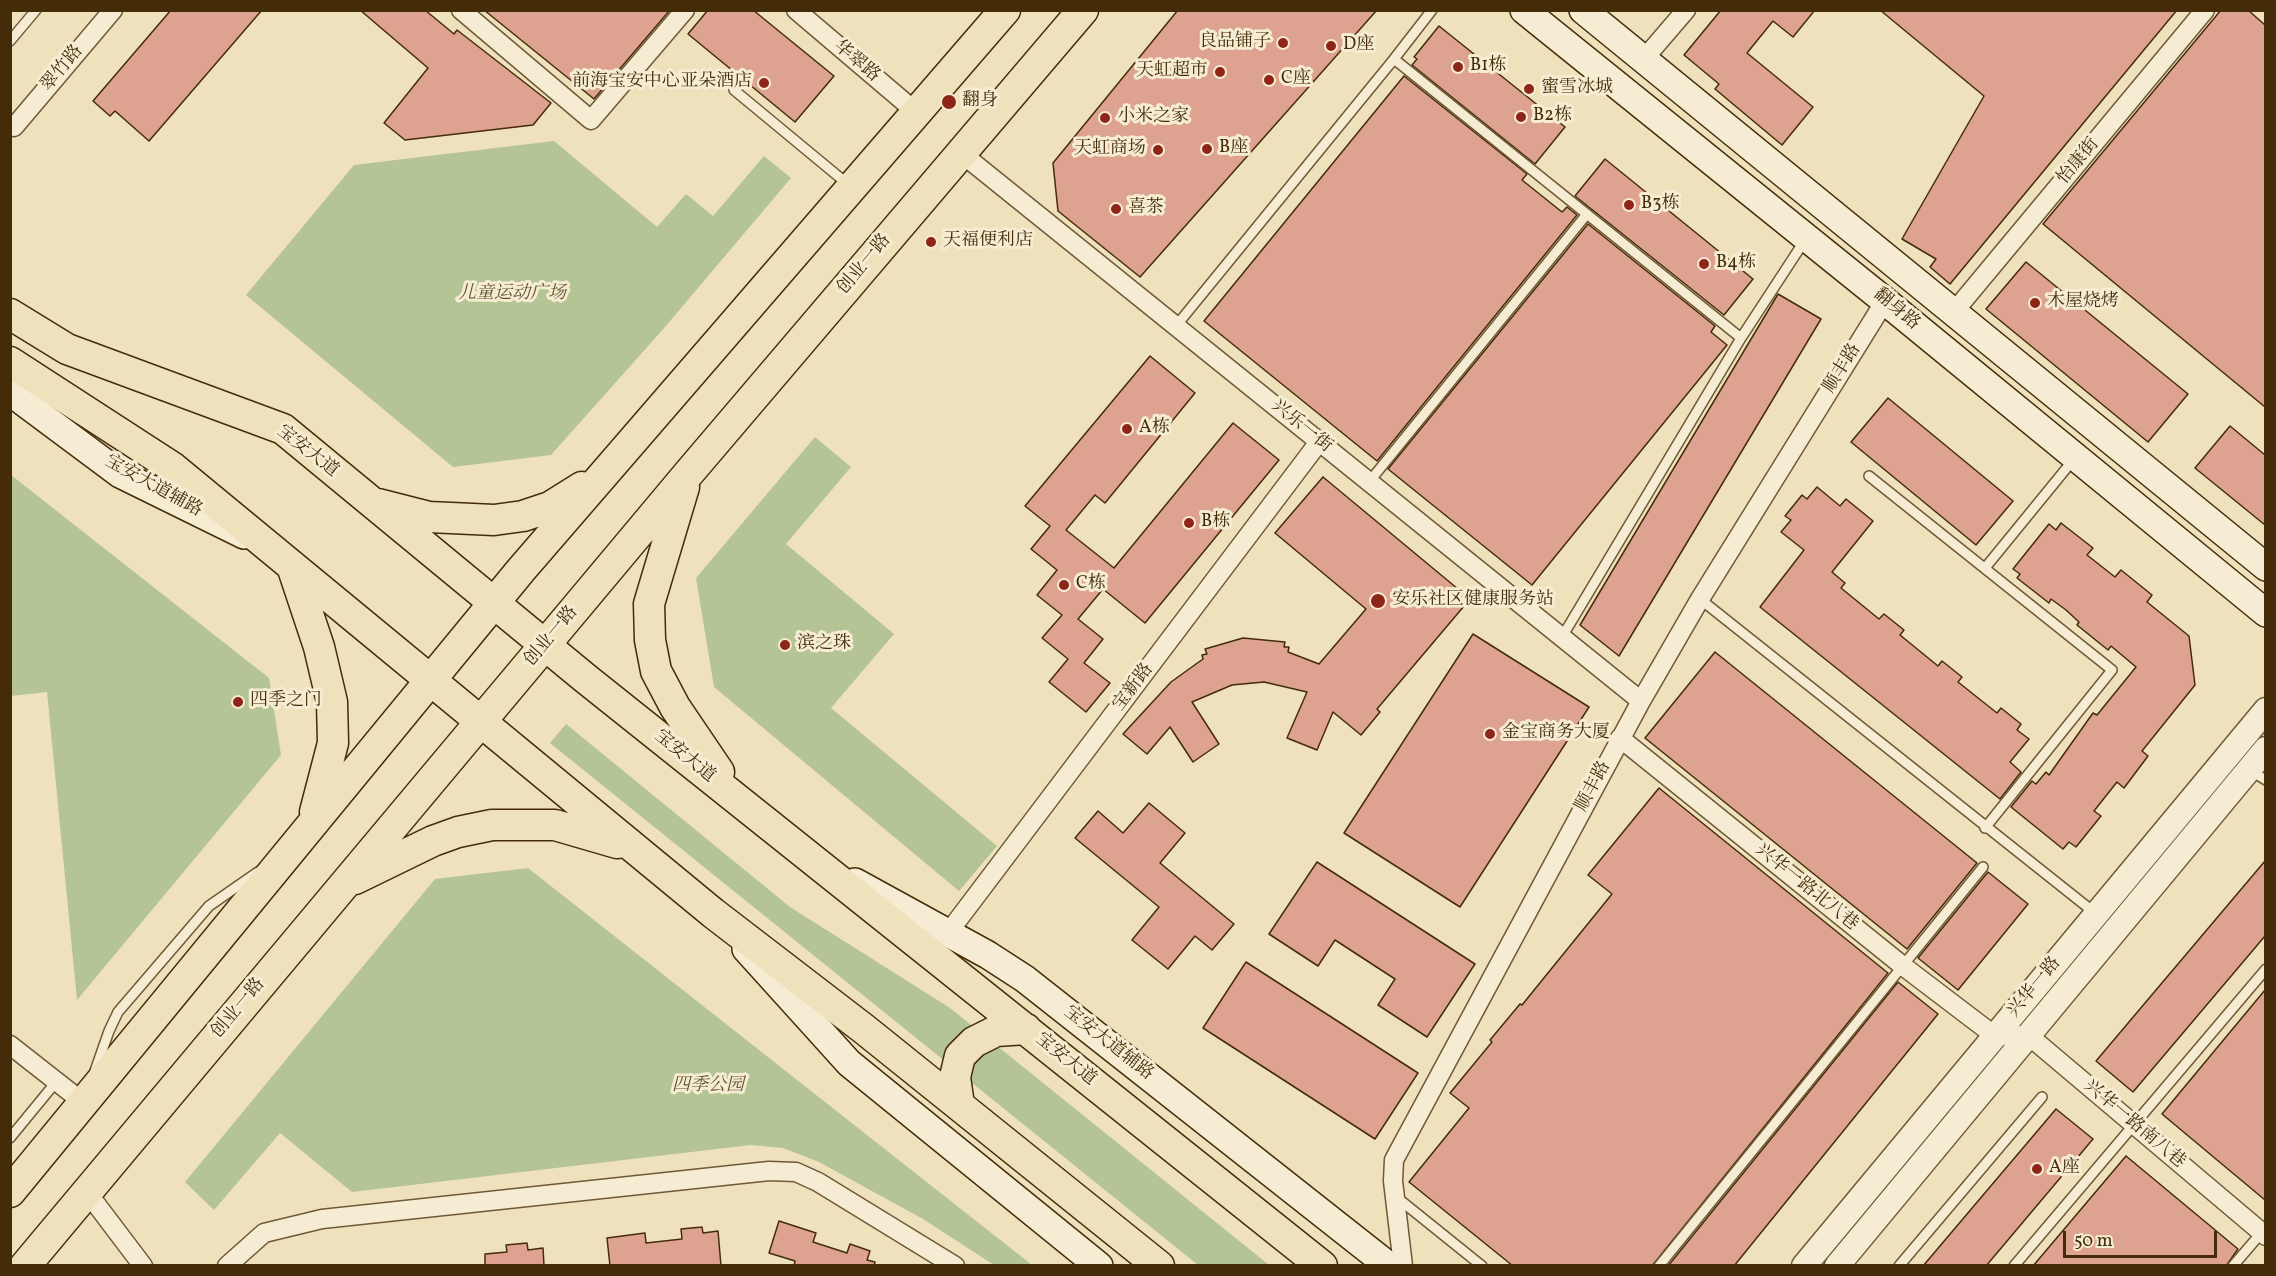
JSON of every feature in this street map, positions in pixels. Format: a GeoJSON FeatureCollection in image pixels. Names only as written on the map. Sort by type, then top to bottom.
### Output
{"type":"FeatureCollection","features":[{"type":"Feature","properties":{"kind":"main road"},"geometry":{"type":"LineString","coordinates":[[10,1192],[429,679],[1005,10]]}},
{"type":"Feature","properties":{"kind":"main road","name":"创业一路"},"geometry":{"type":"LineString","coordinates":[[25,1266],[688,474],[1083,10]]}},
{"type":"Feature","properties":{"kind":"main road","name":"翻身路"},"geometry":{"type":"LineString","coordinates":[[1524,10],[1885,301],[2265,613]]}},
{"type":"Feature","properties":{"kind":"main road","name":"翻身路"},"geometry":{"type":"LineString","coordinates":[[1583,10],[2265,566]]}},
{"type":"Feature","properties":{"kind":"main road","name":"宝安大道"},"geometry":{"type":"LineString","coordinates":[[10,314],[67,349],[283,429],[368,501],[742,804],[1322,1266]]}},
{"type":"Feature","properties":{"kind":"main road"},"geometry":{"type":"LineString","coordinates":[[10,362],[172,466],[712,913],[959,1105],[1159,1266]]}},
{"type":"Feature","properties":{"kind":"main road","name":"宝安大道辅路"},"geometry":{"type":"LineString","coordinates":[[10,392],[120,474],[282,558]]}},
{"type":"Feature","properties":{"kind":"main road"},"geometry":{"type":"LineString","coordinates":[[368,501],[429,517],[494,520],[523,516],[550,507],[575,492],[611,465]]}},
{"type":"Feature","properties":{"kind":"main road"},"geometry":{"type":"LineString","coordinates":[[688,474],[649,604],[650,640],[656,671],[675,707],[742,804]]}},
{"type":"Feature","properties":{"kind":"main road"},"geometry":{"type":"LineString","coordinates":[[282,558],[327,673],[334,725],[328,767],[310,827]]}},
{"type":"Feature","properties":{"kind":"main road"},"geometry":{"type":"LineString","coordinates":[[342,886],[433,842],[458,832],[492,825],[555,825],[582,831],[637,851]]}},
{"type":"Feature","properties":{"kind":"main road","name":"宝安大道辅路"},"geometry":{"type":"LineString","coordinates":[[806,853],[1025,978],[1389,1266]]}},
{"type":"Feature","properties":{"kind":"main road"},"geometry":{"type":"LineString","coordinates":[[712,913],[849,1063],[1100,1266]]}},
{"type":"Feature","properties":{"kind":"main road"},"geometry":{"type":"LineString","coordinates":[[959,1105],[954,1077],[960,1056],[974,1042],[996,1031],[1026,1029]]}},
{"type":"Feature","properties":{"kind":"street","name":"翠竹路"},"geometry":{"type":"LineString","coordinates":[[14,127],[113,10]]}},
{"type":"Feature","properties":{"kind":"street"},"geometry":{"type":"LineString","coordinates":[[461,10],[591,120],[684,10]]}},
{"type":"Feature","properties":{"kind":"street","name":"华翠路"},"geometry":{"type":"LineString","coordinates":[[796,10],[916,112]]}},
{"type":"Feature","properties":{"kind":"street"},"geometry":{"type":"LineString","coordinates":[[1644,58],[1686,10]]}},
{"type":"Feature","properties":{"kind":"street","name":"怡康街"},"geometry":{"type":"LineString","coordinates":[[1953,313],[2205,10]]}},
{"type":"Feature","properties":{"kind":"street","name":"兴乐一街"},"geometry":{"type":"LineString","coordinates":[[961,153],[1641,701]]}},
{"type":"Feature","properties":{"kind":"street","name":"顺丰路"},"geometry":{"type":"LineString","coordinates":[[1403,1266],[1395,1195],[1394,1160],[1641,701],[1700,599],[1885,301]]}},
{"type":"Feature","properties":{"kind":"street","name":"宝新路"},"geometry":{"type":"LineString","coordinates":[[948,933],[1319,442]]}},
{"type":"Feature","properties":{"kind":"street"},"geometry":{"type":"LineString","coordinates":[[2244,595],[2265,627]]}},
{"type":"Feature","properties":{"kind":"street","name":"兴华一路"},"geometry":{"type":"LineString","coordinates":[[1804,1266],[2259,718],[2265,702]]}},
{"type":"Feature","properties":{"kind":"street","name":"兴华一路北八巷"},"geometry":{"type":"LineString","coordinates":[[1620,738],[1903,966],[1995,1036]]}},
{"type":"Feature","properties":{"kind":"street","name":"兴华一路"},"geometry":{"type":"LineString","coordinates":[[1837,1266],[2028,1035],[2257,775],[2265,749]]}},
{"type":"Feature","properties":{"kind":"street"},"geometry":{"type":"LineString","coordinates":[[1995,1036],[2028,1035]]}},
{"type":"Feature","properties":{"kind":"street","name":"兴华一路南八巷"},"geometry":{"type":"LineString","coordinates":[[2028,1035],[2133,1125],[2264,1232]]}},
{"type":"Feature","properties":{"kind":"street"},"geometry":{"type":"LineString","coordinates":[[10,1045],[84,1103]]}},
{"type":"Feature","properties":{"kind":"street"},"geometry":{"type":"LineString","coordinates":[[227,1266],[264,1233],[304,1222],[769,1171],[796,1172],[818,1182],[955,1266]]}},
{"type":"Feature","properties":{"kind":"street"},"geometry":{"type":"LineString","coordinates":[[87,1192],[143,1266]]}},
{"type":"Feature","properties":{"kind":"lane"},"geometry":{"type":"LineString","coordinates":[[10,41],[36,10]]}},
{"type":"Feature","properties":{"kind":"lane"},"geometry":{"type":"LineString","coordinates":[[1176,326],[1432,10]]}},
{"type":"Feature","properties":{"kind":"lane"},"geometry":{"type":"LineString","coordinates":[[1394,59],[1741,338]]}},
{"type":"Feature","properties":{"kind":"lane"},"geometry":{"type":"LineString","coordinates":[[734,90],[852,187]]}},
{"type":"Feature","properties":{"kind":"lane"},"geometry":{"type":"LineString","coordinates":[[1369,482],[1587,214]]}},
{"type":"Feature","properties":{"kind":"lane"},"geometry":{"type":"LineString","coordinates":[[1562,637],[1741,338],[1806,238]]}},
{"type":"Feature","properties":{"kind":"lane"},"geometry":{"type":"LineString","coordinates":[[1985,568],[2075,458]]}},
{"type":"Feature","properties":{"kind":"lane"},"geometry":{"type":"LineString","coordinates":[[1869,476],[2112,670],[1985,828]]}},
{"type":"Feature","properties":{"kind":"lane"},"geometry":{"type":"LineString","coordinates":[[1700,599],[2096,914]]}},
{"type":"Feature","properties":{"kind":"lane"},"geometry":{"type":"LineString","coordinates":[[1659,1266],[1983,867]]}},
{"type":"Feature","properties":{"kind":"lane"},"geometry":{"type":"LineString","coordinates":[[2014,1266],[2265,969]]}},
{"type":"Feature","properties":{"kind":"lane"},"geometry":{"type":"LineString","coordinates":[[10,1138],[56,1082]]}},
{"type":"Feature","properties":{"kind":"lane"},"geometry":{"type":"LineString","coordinates":[[1899,1266],[2042,1097]]}},
{"type":"Feature","properties":{"kind":"lane"},"geometry":{"type":"LineString","coordinates":[[1395,1195],[1482,1266]]}},
{"type":"Feature","properties":{"kind":"lane"},"geometry":{"type":"LineString","coordinates":[[2234,1266],[2264,1232]]}},
{"type":"Feature","properties":{"kind":"green space","name":"儿童运动广场"},"geometry":{"type":"Polygon","coordinates":[[[554,141],[657,227],[686,194],[713,216],[764,156],[791,178],[665,327],[551,455],[453,467],[246,295],[354,165],[554,141]]]}},
{"type":"Feature","properties":{"kind":"green space"},"geometry":{"type":"Polygon","coordinates":[[[815,437],[851,467],[786,544],[894,634],[831,708],[997,846],[959,891],[714,687],[696,578],[815,437]]]}},
{"type":"Feature","properties":{"kind":"green space"},"geometry":{"type":"Polygon","coordinates":[[[11,475],[269,678],[281,755],[77,1000],[47,692],[11,696],[11,475]]]}},
{"type":"Feature","properties":{"kind":"green space"},"geometry":{"type":"Polygon","coordinates":[[[566,724],[790,907],[950,1008],[1269,1265],[1198,1265],[550,743],[566,724]]]}},
{"type":"Feature","properties":{"kind":"green space","name":"四季公园"},"geometry":{"type":"Polygon","coordinates":[[[528,868],[1032,1265],[994,1265],[923,1219],[819,1162],[783,1148],[751,1145],[352,1192],[280,1133],[214,1210],[185,1182],[435,879],[528,868]]]}},
{"type":"Feature","properties":{"kind":"building"},"geometry":{"type":"Polygon","coordinates":[[[171,10],[262,10],[149,141],[115,111],[110,116],[93,101],[171,10]]]}},
{"type":"Feature","properties":{"kind":"building"},"geometry":{"type":"Polygon","coordinates":[[[360,10],[425,10],[454,34],[457,30],[551,103],[533,125],[405,140],[384,123],[428,68],[360,10]]]}},
{"type":"Feature","properties":{"kind":"building"},"geometry":{"type":"Polygon","coordinates":[[[484,10],[670,10],[594,99],[484,10]]]}},
{"type":"Feature","properties":{"kind":"building"},"geometry":{"type":"Polygon","coordinates":[[[708,10],[753,10],[834,76],[795,122],[688,34],[708,10]]]}},
{"type":"Feature","properties":{"kind":"building","name":"天虹商场"},"geometry":{"type":"Polygon","coordinates":[[[1178,10],[1377,10],[1140,277],[1058,211],[1053,163],[1178,10]]]}},
{"type":"Feature","properties":{"kind":"building"},"geometry":{"type":"Polygon","coordinates":[[[1721,10],[1815,10],[1793,37],[1773,21],[1747,53],[1813,107],[1782,145],[1715,89],[1719,84],[1684,55],[1721,10]]]}},
{"type":"Feature","properties":{"kind":"building"},"geometry":{"type":"Polygon","coordinates":[[[1880,10],[2177,10],[1950,284],[1930,267],[1936,259],[1902,239],[1984,96],[1880,10]]]}},
{"type":"Feature","properties":{"kind":"building"},"geometry":{"type":"Polygon","coordinates":[[[2221,10],[2248,10],[2265,25],[2265,407],[2043,224],[2221,10]]]}},
{"type":"Feature","properties":{"kind":"building"},"geometry":{"type":"Polygon","coordinates":[[[1439,26],[1565,127],[1535,164],[1412,65],[1417,59],[1414,57],[1439,26]]]}},
{"type":"Feature","properties":{"kind":"building"},"geometry":{"type":"Polygon","coordinates":[[[1404,76],[1527,174],[1522,180],[1562,212],[1567,207],[1577,215],[1377,461],[1204,321],[1404,76]]]}},
{"type":"Feature","properties":{"kind":"building"},"geometry":{"type":"Polygon","coordinates":[[[1605,159],[1753,279],[1724,315],[1575,196],[1605,159]]]}},
{"type":"Feature","properties":{"kind":"building"},"geometry":{"type":"Polygon","coordinates":[[[1588,224],[1715,326],[1711,332],[1727,345],[1532,585],[1388,469],[1588,224]]]}},
{"type":"Feature","properties":{"kind":"building"},"geometry":{"type":"Polygon","coordinates":[[[2026,262],[2188,394],[2148,442],[1986,309],[2026,262]]]}},
{"type":"Feature","properties":{"kind":"building"},"geometry":{"type":"Polygon","coordinates":[[[1778,294],[1821,319],[1619,656],[1580,625],[1778,294]]]}},
{"type":"Feature","properties":{"kind":"building"},"geometry":{"type":"Polygon","coordinates":[[[1150,356],[1195,393],[1105,503],[1095,495],[1066,530],[1114,568],[1233,423],[1279,460],[1145,623],[1103,589],[1078,619],[1103,639],[1084,663],[1110,683],[1086,712],[1049,682],[1068,659],[1042,638],[1062,615],[1037,595],[1057,570],[1031,549],[1050,526],[1025,506],[1150,356]]]}},
{"type":"Feature","properties":{"kind":"building"},"geometry":{"type":"Polygon","coordinates":[[[1888,398],[2013,501],[1976,545],[1851,442],[1888,398]]]}},
{"type":"Feature","properties":{"kind":"building"},"geometry":{"type":"Polygon","coordinates":[[[2230,426],[2265,455],[2265,525],[2195,468],[2230,426]]]}},
{"type":"Feature","properties":{"kind":"building"},"geometry":{"type":"Polygon","coordinates":[[[1323,477],[1470,599],[1377,709],[1380,712],[1361,735],[1333,712],[1317,750],[1287,738],[1307,692],[1264,682],[1232,685],[1192,702],[1219,744],[1193,762],[1170,727],[1147,754],[1123,734],[1171,682],[1203,659],[1202,655],[1207,654],[1205,649],[1243,638],[1285,642],[1284,647],[1289,647],[1288,652],[1319,664],[1366,609],[1275,533],[1323,477]]]}},
{"type":"Feature","properties":{"kind":"building"},"geometry":{"type":"Polygon","coordinates":[[[1817,487],[1840,506],[1846,499],[1873,521],[1832,572],[1845,583],[1841,588],[1879,619],[1884,614],[1904,630],[1900,635],[1938,666],[1942,661],[1962,677],[1958,682],[1997,713],[2001,708],[2021,724],[2017,730],[2029,739],[2010,762],[2021,772],[2000,799],[1760,607],[1804,550],[1781,532],[1791,520],[1785,516],[1802,495],[1807,499],[1817,487]]]}},
{"type":"Feature","properties":{"kind":"building"},"geometry":{"type":"Polygon","coordinates":[[[2061,523],[2093,548],[2087,555],[2115,577],[2121,570],[2152,595],[2147,602],[2189,636],[2195,685],[2142,751],[2148,756],[2124,788],[2117,782],[2094,811],[2101,816],[2076,847],[2069,842],[2063,849],[2011,807],[2032,781],[2036,784],[2046,772],[2049,775],[2093,713],[2097,715],[2136,667],[2111,646],[2108,650],[2077,625],[2079,622],[2066,610],[2051,599],[2049,603],[2017,578],[2020,574],[2013,569],[2049,524],[2056,530],[2061,523]]]}},
{"type":"Feature","properties":{"kind":"building","name":"金宝商务大厦"},"geometry":{"type":"Polygon","coordinates":[[[1473,634],[1589,707],[1460,907],[1344,833],[1473,634]]]}},
{"type":"Feature","properties":{"kind":"building"},"geometry":{"type":"Polygon","coordinates":[[[1715,652],[1977,863],[1907,949],[1645,738],[1715,652]]]}},
{"type":"Feature","properties":{"kind":"building"},"geometry":{"type":"Polygon","coordinates":[[[1659,788],[1888,973],[1652,1266],[1513,1266],[1409,1182],[1469,1108],[1450,1093],[1492,1042],[1490,1040],[1520,1004],[1522,1005],[1612,894],[1588,875],[1659,788]]]}},
{"type":"Feature","properties":{"kind":"building"},"geometry":{"type":"Polygon","coordinates":[[[1149,803],[1185,833],[1160,863],[1234,924],[1212,950],[1195,936],[1168,969],[1132,940],[1159,907],[1075,838],[1098,811],[1123,833],[1149,803]]]}},
{"type":"Feature","properties":{"kind":"building"},"geometry":{"type":"Polygon","coordinates":[[[2265,861],[2265,936],[2133,1092],[2096,1061],[2265,861]]]}},
{"type":"Feature","properties":{"kind":"building"},"geometry":{"type":"Polygon","coordinates":[[[1317,862],[1475,964],[1427,1037],[1378,1005],[1395,979],[1335,940],[1318,966],[1269,934],[1317,862]]]}},
{"type":"Feature","properties":{"kind":"building"},"geometry":{"type":"Polygon","coordinates":[[[1988,872],[2028,904],[1958,990],[1918,958],[1988,872]]]}},
{"type":"Feature","properties":{"kind":"building"},"geometry":{"type":"Polygon","coordinates":[[[1246,962],[1418,1073],[1375,1139],[1203,1028],[1246,962]]]}},
{"type":"Feature","properties":{"kind":"building"},"geometry":{"type":"Polygon","coordinates":[[[1898,982],[1938,1014],[1734,1266],[1668,1266],[1898,982]]]}},
{"type":"Feature","properties":{"kind":"building"},"geometry":{"type":"Polygon","coordinates":[[[2265,990],[2265,1200],[2162,1114],[2265,990]]]}},
{"type":"Feature","properties":{"kind":"building","name":"A座"},"geometry":{"type":"Polygon","coordinates":[[[2056,1109],[2093,1139],[1986,1266],[1923,1266],[2056,1109]]]}},
{"type":"Feature","properties":{"kind":"building"},"geometry":{"type":"Polygon","coordinates":[[[2126,1156],[2238,1249],[2226,1266],[2033,1266],[2126,1156]]]}},
{"type":"Feature","properties":{"kind":"building"},"geometry":{"type":"Polygon","coordinates":[[[779,1221],[816,1233],[813,1242],[847,1253],[850,1244],[870,1251],[867,1260],[875,1262],[874,1266],[794,1266],[795,1261],[769,1253],[779,1221]]]}},
{"type":"Feature","properties":{"kind":"building"},"geometry":{"type":"Polygon","coordinates":[[[702,1227],[703,1233],[718,1231],[721,1266],[610,1266],[607,1238],[645,1233],[646,1243],[682,1239],[681,1229],[702,1227]]]}},
{"type":"Feature","properties":{"kind":"building"},"geometry":{"type":"Polygon","coordinates":[[[527,1243],[528,1250],[543,1248],[544,1266],[485,1266],[485,1254],[507,1252],[506,1245],[527,1243]]]}},
{"type":"Feature","properties":{"kind":"place","name":"良品铺子"},"geometry":{"type":"Point","coordinates":[1283,43]}},
{"type":"Feature","properties":{"kind":"place","name":"D座"},"geometry":{"type":"Point","coordinates":[1331,46]}},
{"type":"Feature","properties":{"kind":"place","name":"B1栋"},"geometry":{"type":"Point","coordinates":[1458,67]}},
{"type":"Feature","properties":{"kind":"place","name":"天虹超市"},"geometry":{"type":"Point","coordinates":[1220,72]}},
{"type":"Feature","properties":{"kind":"place","name":"C座"},"geometry":{"type":"Point","coordinates":[1269,80]}},
{"type":"Feature","properties":{"kind":"place","name":"前海宝安中心亚朵酒店"},"geometry":{"type":"Point","coordinates":[764,83]}},
{"type":"Feature","properties":{"kind":"place","name":"蜜雪冰城"},"geometry":{"type":"Point","coordinates":[1529,89]}},
{"type":"Feature","properties":{"kind":"place","name":"翻身"},"geometry":{"type":"Point","coordinates":[949,102]}},
{"type":"Feature","properties":{"kind":"place","name":"B2栋"},"geometry":{"type":"Point","coordinates":[1521,117]}},
{"type":"Feature","properties":{"kind":"place","name":"小米之家"},"geometry":{"type":"Point","coordinates":[1105,118]}},
{"type":"Feature","properties":{"kind":"place","name":"B座"},"geometry":{"type":"Point","coordinates":[1207,149]}},
{"type":"Feature","properties":{"kind":"place","name":"天虹商场"},"geometry":{"type":"Point","coordinates":[1158,150]}},
{"type":"Feature","properties":{"kind":"place","name":"B3栋"},"geometry":{"type":"Point","coordinates":[1629,205]}},
{"type":"Feature","properties":{"kind":"place","name":"喜茶"},"geometry":{"type":"Point","coordinates":[1116,209]}},
{"type":"Feature","properties":{"kind":"place","name":"天福便利店"},"geometry":{"type":"Point","coordinates":[931,242]}},
{"type":"Feature","properties":{"kind":"place","name":"B4栋"},"geometry":{"type":"Point","coordinates":[1704,264]}},
{"type":"Feature","properties":{"kind":"place","name":"木屋烧烤"},"geometry":{"type":"Point","coordinates":[2035,303]}},
{"type":"Feature","properties":{"kind":"place","name":"A栋"},"geometry":{"type":"Point","coordinates":[1127,429]}},
{"type":"Feature","properties":{"kind":"place","name":"B栋"},"geometry":{"type":"Point","coordinates":[1189,523]}},
{"type":"Feature","properties":{"kind":"place","name":"C栋"},"geometry":{"type":"Point","coordinates":[1064,585]}},
{"type":"Feature","properties":{"kind":"place","name":"安乐社区健康服务站"},"geometry":{"type":"Point","coordinates":[1378,601]}},
{"type":"Feature","properties":{"kind":"place","name":"滨之珠"},"geometry":{"type":"Point","coordinates":[785,645]}},
{"type":"Feature","properties":{"kind":"place","name":"四季之门"},"geometry":{"type":"Point","coordinates":[238,702]}},
{"type":"Feature","properties":{"kind":"place","name":"金宝商务大厦"},"geometry":{"type":"Point","coordinates":[1490,734]}},
{"type":"Feature","properties":{"kind":"place","name":"A座"},"geometry":{"type":"Point","coordinates":[2037,1169]}}]}
